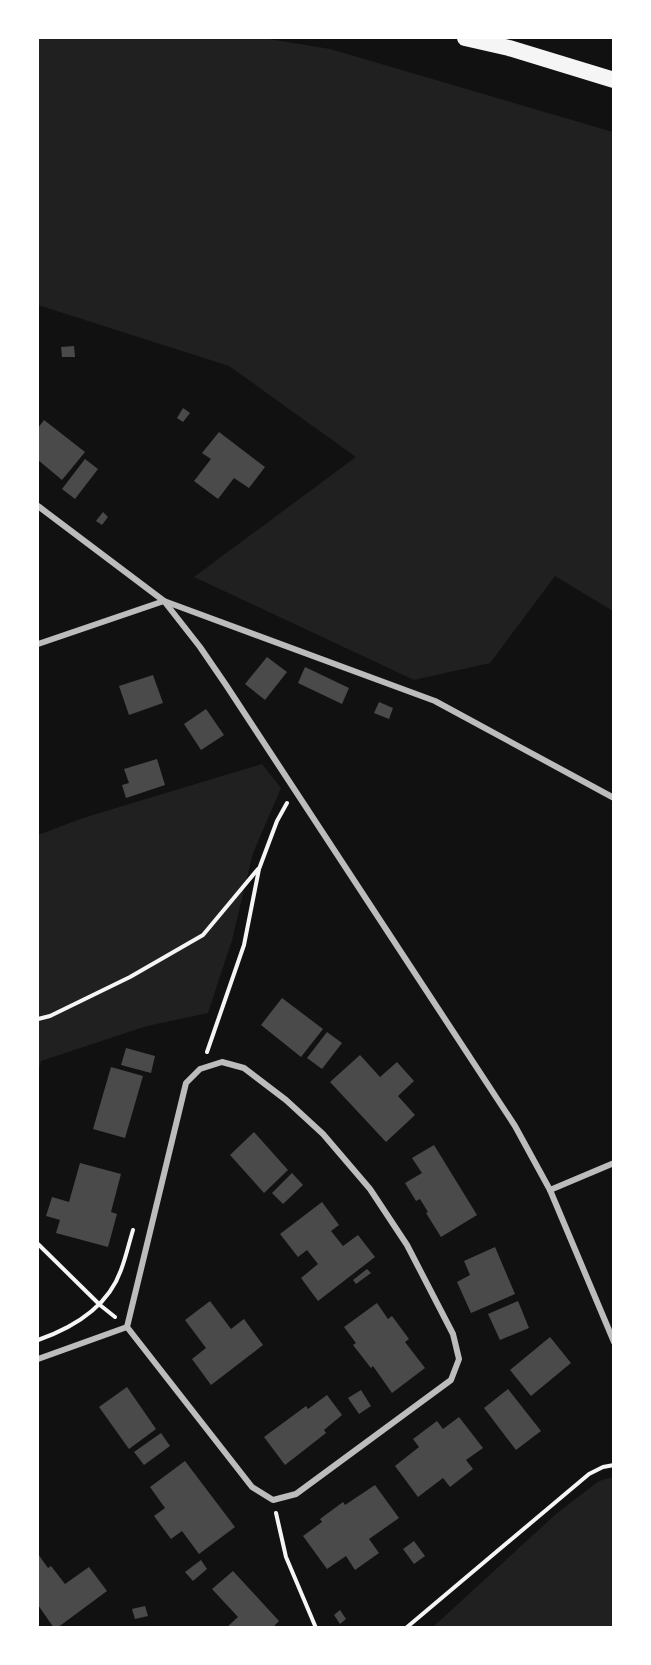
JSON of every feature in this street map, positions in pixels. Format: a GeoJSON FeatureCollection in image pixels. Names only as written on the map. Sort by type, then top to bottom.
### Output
{"type":"FeatureCollection","features":[{"type":"Feature","properties":{"kind":"highway"},"geometry":{"type":"LineString","coordinates":[[465,38],[510,48],[614,80]]}},
{"type":"Feature","properties":{"kind":"street"},"geometry":{"type":"LineString","coordinates":[[38,506],[164,601],[200,647],[515,1126],[550,1190],[614,1342]]}},
{"type":"Feature","properties":{"kind":"street"},"geometry":{"type":"LineString","coordinates":[[38,644],[164,601],[435,701],[614,798]]}},
{"type":"Feature","properties":{"kind":"street"},"geometry":{"type":"LineString","coordinates":[[222,1062],[244,1068],[286,1100],[323,1134],[370,1189],[408,1245],[453,1334],[459,1359],[451,1380],[296,1494],[273,1500],[252,1487],[127,1327],[186,1083],[200,1069],[222,1062]]}},
{"type":"Feature","properties":{"kind":"street"},"geometry":{"type":"LineString","coordinates":[[550,1190],[614,1163]]}},
{"type":"Feature","properties":{"kind":"street"},"geometry":{"type":"LineString","coordinates":[[38,1359],[127,1327]]}},
{"type":"Feature","properties":{"kind":"path"},"geometry":{"type":"LineString","coordinates":[[200,1069],[244,945],[259,868],[277,821],[295,790]]}},
{"type":"Feature","properties":{"kind":"path"},"geometry":{"type":"LineString","coordinates":[[38,1019],[50,1016],[130,978],[202,935],[259,868]]}},
{"type":"Feature","properties":{"kind":"path"},"geometry":{"type":"LineString","coordinates":[[200,1052],[209,1047]]}},
{"type":"Feature","properties":{"kind":"path"},"geometry":{"type":"LineString","coordinates":[[38,1340],[52,1335],[100,1305],[110,1293],[121,1272],[133,1227]]}},
{"type":"Feature","properties":{"kind":"path"},"geometry":{"type":"LineString","coordinates":[[38,1244],[100,1305],[127,1327]]}},
{"type":"Feature","properties":{"kind":"path"},"geometry":{"type":"LineString","coordinates":[[406,1628],[589,1474],[603,1467],[614,1465]]}},
{"type":"Feature","properties":{"kind":"path"},"geometry":{"type":"LineString","coordinates":[[273,1500],[286,1557],[316,1628]]}},
{"type":"Feature","properties":{"kind":"shaded area"},"geometry":{"type":"Polygon","coordinates":[[[38,38],[263,38],[330,49],[613,132],[613,611],[555,576],[490,663],[414,680],[194,577],[356,457],[229,366],[38,305],[38,38]]]}},
{"type":"Feature","properties":{"kind":"shaded area"},"geometry":{"type":"Polygon","coordinates":[[[262,764],[281,788],[253,853],[232,940],[208,1013],[147,1026],[41,1061],[38,1071],[38,835],[83,818],[262,764]]]}},
{"type":"Feature","properties":{"kind":"shaded area"},"geometry":{"type":"Polygon","coordinates":[[[613,1477],[613,1627],[433,1627],[556,1514],[599,1481],[613,1477]]]}},
{"type":"Feature","properties":{"kind":"building"},"geometry":{"type":"Polygon","coordinates":[[[74,346],[75,357],[62,357],[61,347],[74,346]]]}},
{"type":"Feature","properties":{"kind":"building"},"geometry":{"type":"Polygon","coordinates":[[[183,408],[190,413],[183,422],[177,418],[183,408]]]}},
{"type":"Feature","properties":{"kind":"building"},"geometry":{"type":"Polygon","coordinates":[[[44,420],[85,452],[62,480],[38,460],[38,428],[44,420]]]}},
{"type":"Feature","properties":{"kind":"building"},"geometry":{"type":"Polygon","coordinates":[[[219,432],[265,467],[249,488],[234,478],[218,499],[194,481],[211,459],[202,453],[219,432]]]}},
{"type":"Feature","properties":{"kind":"building"},"geometry":{"type":"Polygon","coordinates":[[[85,459],[98,469],[75,499],[62,489],[85,459]]]}},
{"type":"Feature","properties":{"kind":"building"},"geometry":{"type":"Polygon","coordinates":[[[103,512],[108,517],[102,525],[96,521],[103,512]]]}},
{"type":"Feature","properties":{"kind":"building"},"geometry":{"type":"Polygon","coordinates":[[[267,657],[287,672],[265,700],[245,684],[267,657]]]}},
{"type":"Feature","properties":{"kind":"building"},"geometry":{"type":"Polygon","coordinates":[[[305,667],[349,688],[342,704],[298,683],[305,667]]]}},
{"type":"Feature","properties":{"kind":"building"},"geometry":{"type":"Polygon","coordinates":[[[153,675],[163,703],[129,715],[119,686],[153,675]]]}},
{"type":"Feature","properties":{"kind":"building"},"geometry":{"type":"Polygon","coordinates":[[[379,702],[393,708],[389,719],[374,713],[379,702]]]}},
{"type":"Feature","properties":{"kind":"building"},"geometry":{"type":"Polygon","coordinates":[[[206,709],[224,735],[201,750],[184,724],[206,709]]]}},
{"type":"Feature","properties":{"kind":"building"},"geometry":{"type":"Polygon","coordinates":[[[157,759],[165,785],[126,798],[122,785],[129,783],[124,769],[157,759]]]}},
{"type":"Feature","properties":{"kind":"building"},"geometry":{"type":"Polygon","coordinates":[[[282,998],[323,1029],[301,1057],[261,1025],[282,998]]]}},
{"type":"Feature","properties":{"kind":"building"},"geometry":{"type":"Polygon","coordinates":[[[327,1032],[342,1043],[322,1069],[307,1058],[327,1032]]]}},
{"type":"Feature","properties":{"kind":"building"},"geometry":{"type":"Polygon","coordinates":[[[126,1048],[155,1056],[151,1073],[121,1065],[126,1048]]]}},
{"type":"Feature","properties":{"kind":"building"},"geometry":{"type":"Polygon","coordinates":[[[360,1055],[380,1077],[397,1062],[414,1081],[398,1096],[415,1115],[386,1142],[330,1082],[360,1055]]]}},
{"type":"Feature","properties":{"kind":"building"},"geometry":{"type":"Polygon","coordinates":[[[111,1067],[143,1076],[125,1138],[93,1129],[111,1067]]]}},
{"type":"Feature","properties":{"kind":"building"},"geometry":{"type":"Polygon","coordinates":[[[254,1132],[288,1170],[264,1193],[230,1155],[254,1132]]]}},
{"type":"Feature","properties":{"kind":"building"},"geometry":{"type":"Polygon","coordinates":[[[434,1145],[477,1215],[441,1237],[420,1199],[416,1201],[405,1183],[422,1173],[412,1158],[434,1145]]]}},
{"type":"Feature","properties":{"kind":"building"},"geometry":{"type":"Polygon","coordinates":[[[80,1163],[121,1174],[111,1212],[117,1214],[108,1247],[56,1233],[60,1220],[46,1216],[52,1197],[69,1202],[80,1163]]]}},
{"type":"Feature","properties":{"kind":"building"},"geometry":{"type":"Polygon","coordinates":[[[292,1173],[303,1185],[283,1204],[272,1193],[292,1173]]]}},
{"type":"Feature","properties":{"kind":"building"},"geometry":{"type":"Polygon","coordinates":[[[322,1202],[339,1225],[331,1231],[343,1246],[358,1235],[375,1257],[318,1301],[301,1278],[318,1264],[307,1250],[298,1257],[280,1234],[322,1202]]]}},
{"type":"Feature","properties":{"kind":"building"},"geometry":{"type":"Polygon","coordinates":[[[495,1247],[515,1294],[471,1313],[457,1282],[470,1275],[464,1261],[495,1247]]]}},
{"type":"Feature","properties":{"kind":"building"},"geometry":{"type":"Polygon","coordinates":[[[367,1269],[371,1273],[356,1284],[353,1280],[367,1269]]]}},
{"type":"Feature","properties":{"kind":"building"},"geometry":{"type":"Polygon","coordinates":[[[210,1301],[231,1329],[244,1319],[263,1345],[211,1385],[192,1359],[206,1348],[185,1320],[210,1301]]]}},
{"type":"Feature","properties":{"kind":"building"},"geometry":{"type":"Polygon","coordinates":[[[518,1301],[529,1328],[500,1340],[488,1314],[518,1301]]]}},
{"type":"Feature","properties":{"kind":"building"},"geometry":{"type":"Polygon","coordinates":[[[377,1303],[388,1319],[392,1316],[409,1339],[405,1342],[425,1368],[392,1393],[373,1366],[371,1368],[353,1345],[356,1343],[344,1327],[377,1303]]]}},
{"type":"Feature","properties":{"kind":"building"},"geometry":{"type":"Polygon","coordinates":[[[550,1337],[571,1363],[531,1396],[510,1370],[550,1337]]]}},
{"type":"Feature","properties":{"kind":"building"},"geometry":{"type":"Polygon","coordinates":[[[127,1387],[156,1429],[129,1449],[99,1407],[127,1387]]]}},
{"type":"Feature","properties":{"kind":"building"},"geometry":{"type":"Polygon","coordinates":[[[508,1389],[541,1431],[516,1450],[484,1408],[508,1389]]]}},
{"type":"Feature","properties":{"kind":"building"},"geometry":{"type":"Polygon","coordinates":[[[361,1390],[371,1406],[359,1414],[348,1398],[361,1390]]]}},
{"type":"Feature","properties":{"kind":"building"},"geometry":{"type":"Polygon","coordinates":[[[327,1395],[342,1415],[324,1430],[326,1433],[285,1465],[264,1437],[306,1406],[308,1409],[327,1395]]]}},
{"type":"Feature","properties":{"kind":"building"},"geometry":{"type":"Polygon","coordinates":[[[459,1417],[483,1448],[466,1460],[473,1469],[450,1487],[443,1478],[418,1497],[395,1466],[419,1447],[413,1439],[437,1421],[443,1429],[459,1417]]]}},
{"type":"Feature","properties":{"kind":"building"},"geometry":{"type":"Polygon","coordinates":[[[161,1433],[170,1446],[144,1465],[134,1452],[161,1433]]]}},
{"type":"Feature","properties":{"kind":"building"},"geometry":{"type":"Polygon","coordinates":[[[185,1461],[235,1527],[199,1554],[182,1531],[171,1539],[154,1516],[165,1508],[150,1487],[185,1461]]]}},
{"type":"Feature","properties":{"kind":"building"},"geometry":{"type":"Polygon","coordinates":[[[375,1485],[399,1518],[369,1539],[379,1553],[355,1570],[346,1556],[327,1569],[303,1536],[322,1522],[320,1519],[343,1502],[345,1505],[375,1485]]]}},
{"type":"Feature","properties":{"kind":"building"},"geometry":{"type":"Polygon","coordinates":[[[414,1541],[425,1556],[414,1564],[403,1549],[414,1541]]]}},
{"type":"Feature","properties":{"kind":"building"},"geometry":{"type":"Polygon","coordinates":[[[38,1554],[48,1568],[51,1566],[65,1584],[89,1567],[107,1591],[54,1628],[38,1605],[38,1554]]]}},
{"type":"Feature","properties":{"kind":"building"},"geometry":{"type":"Polygon","coordinates":[[[201,1560],[207,1569],[193,1581],[185,1572],[201,1560]]]}},
{"type":"Feature","properties":{"kind":"building"},"geometry":{"type":"Polygon","coordinates":[[[233,1571],[279,1621],[272,1628],[226,1628],[238,1617],[212,1589],[233,1571]]]}},
{"type":"Feature","properties":{"kind":"building"},"geometry":{"type":"Polygon","coordinates":[[[145,1606],[148,1616],[135,1619],[132,1609],[145,1606]]]}},
{"type":"Feature","properties":{"kind":"building"},"geometry":{"type":"Polygon","coordinates":[[[340,1610],[346,1619],[340,1624],[334,1615],[340,1610]]]}}]}
